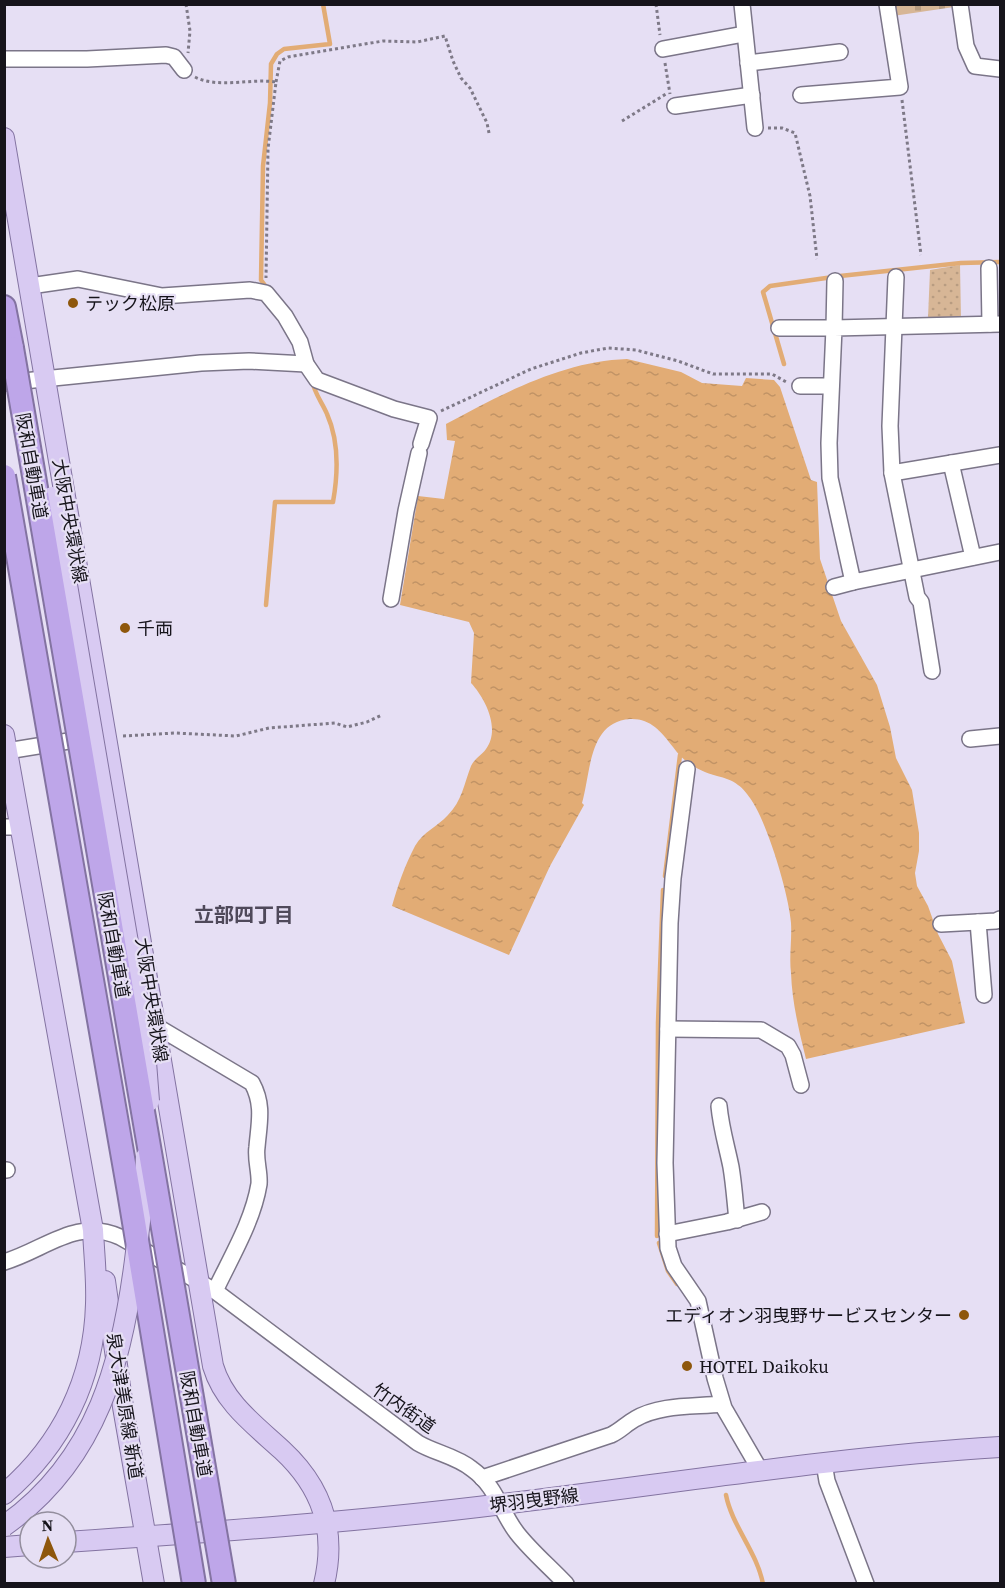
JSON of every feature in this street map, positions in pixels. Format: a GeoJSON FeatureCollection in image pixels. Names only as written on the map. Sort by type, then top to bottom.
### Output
{"type":"FeatureCollection","features":[{"type":"Feature","properties":{"kind":"highway","name":"阪和自動車道"},"geometry":{"type":"LineString","coordinates":[[4,307],[224,1584]]}},
{"type":"Feature","properties":{"kind":"highway","name":"阪和自動車道"},"geometry":{"type":"LineString","coordinates":[[4,476],[129,1192],[194,1584]]}},
{"type":"Feature","properties":{"kind":"main road","name":"大阪中央環状線"},"geometry":{"type":"LineString","coordinates":[[4,138],[45,380],[114,735],[156,1026],[213,1365],[224,1390],[247,1420],[302,1471],[317,1492],[327,1522],[329,1554],[324,1584]]}},
{"type":"Feature","properties":{"kind":"main road","name":"大阪中央環状線"},"geometry":{"type":"LineString","coordinates":[[4,1526],[49,1488],[70,1462],[93,1425],[108,1389],[125,1324],[133,1278],[146,1165],[149,1109],[144,1036],[52,496],[45,380]]}},
{"type":"Feature","properties":{"kind":"main road"},"geometry":{"type":"LineString","coordinates":[[4,1494],[28,1472],[63,1426],[80,1392],[89,1358],[95,1320],[93,1230],[12,827],[6,743]]}},
{"type":"Feature","properties":{"kind":"main road","name":"泉大津美原線 新道"},"geometry":{"type":"LineString","coordinates":[[93,1230],[112,1321],[123,1407],[154,1584]]}},
{"type":"Feature","properties":{"kind":"main road","name":"堺羽曳野線"},"geometry":{"type":"LineString","coordinates":[[78,1541],[327,1522],[502,1505],[760,1470],[929,1451],[1000,1447]]}},
{"type":"Feature","properties":{"kind":"street"},"geometry":{"type":"LineString","coordinates":[[741,4],[755,128]]}},
{"type":"Feature","properties":{"kind":"street"},"geometry":{"type":"LineString","coordinates":[[801,95],[900,87],[886,4]]}},
{"type":"Feature","properties":{"kind":"street"},"geometry":{"type":"LineString","coordinates":[[960,4],[966,46],[975,66],[1000,69]]}},
{"type":"Feature","properties":{"kind":"street"},"geometry":{"type":"LineString","coordinates":[[663,49],[744,34]]}},
{"type":"Feature","properties":{"kind":"street"},"geometry":{"type":"LineString","coordinates":[[748,63],[840,52]]}},
{"type":"Feature","properties":{"kind":"street"},"geometry":{"type":"LineString","coordinates":[[4,59],[87,59],[166,55],[174,57],[184,70]]}},
{"type":"Feature","properties":{"kind":"street"},"geometry":{"type":"LineString","coordinates":[[672,99],[752,95]]}},
{"type":"Feature","properties":{"kind":"street"},"geometry":{"type":"LineString","coordinates":[[779,328],[995,324],[989,268]]}},
{"type":"Feature","properties":{"kind":"street"},"geometry":{"type":"LineString","coordinates":[[896,277],[890,426],[892,473],[917,597],[921,602],[932,671]]}},
{"type":"Feature","properties":{"kind":"street"},"geometry":{"type":"LineString","coordinates":[[30,286],[78,279],[162,296],[250,290],[266,293],[285,316],[300,342],[306,364],[317,380],[394,409],[429,417],[406,511],[391,599]]}},
{"type":"Feature","properties":{"kind":"street"},"geometry":{"type":"LineString","coordinates":[[835,281],[829,443],[830,478],[853,582]]}},
{"type":"Feature","properties":{"kind":"street"},"geometry":{"type":"LineString","coordinates":[[4,383],[201,363],[249,361],[306,364]]}},
{"type":"Feature","properties":{"kind":"street"},"geometry":{"type":"LineString","coordinates":[[800,386],[831,386]]}},
{"type":"Feature","properties":{"kind":"street"},"geometry":{"type":"LineString","coordinates":[[892,473],[1000,455]]}},
{"type":"Feature","properties":{"kind":"street"},"geometry":{"type":"LineString","coordinates":[[951,463],[973,557]]}},
{"type":"Feature","properties":{"kind":"street"},"geometry":{"type":"LineString","coordinates":[[834,587],[1000,552]]}},
{"type":"Feature","properties":{"kind":"street"},"geometry":{"type":"LineString","coordinates":[[6,743],[114,735]]}},
{"type":"Feature","properties":{"kind":"street"},"geometry":{"type":"LineString","coordinates":[[970,739],[1000,736]]}},
{"type":"Feature","properties":{"kind":"street"},"geometry":{"type":"LineString","coordinates":[[687,770],[672,884],[668,1029],[668,1248],[674,1266],[695,1295],[700,1307],[723,1404],[760,1470]]}},
{"type":"Feature","properties":{"kind":"street"},"geometry":{"type":"LineString","coordinates":[[941,924],[1000,919]]}},
{"type":"Feature","properties":{"kind":"street"},"geometry":{"type":"LineString","coordinates":[[978,922],[975,976],[984,995]]}},
{"type":"Feature","properties":{"kind":"street"},"geometry":{"type":"LineString","coordinates":[[156,1026],[252,1083],[259,1095],[256,1155],[259,1181],[254,1208],[215,1292]]}},
{"type":"Feature","properties":{"kind":"street"},"geometry":{"type":"LineString","coordinates":[[668,1029],[761,1030],[788,1046],[793,1055],[801,1085]]}},
{"type":"Feature","properties":{"kind":"street"},"geometry":{"type":"LineString","coordinates":[[719,1106],[737,1220]]}},
{"type":"Feature","properties":{"kind":"street"},"geometry":{"type":"LineString","coordinates":[[667,1234],[737,1220],[762,1212]]}},
{"type":"Feature","properties":{"kind":"street"},"geometry":{"type":"LineString","coordinates":[[4,1262],[70,1233],[93,1230]]}},
{"type":"Feature","properties":{"kind":"street","name":"竹内街道"},"geometry":{"type":"LineString","coordinates":[[93,1230],[109,1232],[120,1237],[198,1281],[418,1443],[451,1456],[472,1469],[488,1482],[517,1533],[566,1584]]}},
{"type":"Feature","properties":{"kind":"street"},"geometry":{"type":"LineString","coordinates":[[482,1478],[611,1435],[622,1430],[634,1419],[651,1412],[723,1404]]}},
{"type":"Feature","properties":{"kind":"street"},"geometry":{"type":"LineString","coordinates":[[824,1463],[827,1480],[866,1584]]}},
{"type":"Feature","properties":{"kind":"path"},"geometry":{"type":"LineString","coordinates":[[186,4],[190,31],[184,70],[202,81],[272,81]]}},
{"type":"Feature","properties":{"kind":"path"},"geometry":{"type":"LineString","coordinates":[[266,274],[268,149],[272,81],[280,61],[288,57],[383,41],[417,42],[444,36],[453,62],[461,78],[470,88],[487,123],[489,134]]}},
{"type":"Feature","properties":{"kind":"path"},"geometry":{"type":"LineString","coordinates":[[900,87],[921,255]]}},
{"type":"Feature","properties":{"kind":"path"},"geometry":{"type":"LineString","coordinates":[[622,121],[672,99]]}},
{"type":"Feature","properties":{"kind":"path"},"geometry":{"type":"LineString","coordinates":[[755,128],[782,128],[795,133],[810,196],[817,259]]}},
{"type":"Feature","properties":{"kind":"path"},"geometry":{"type":"LineString","coordinates":[[429,417],[531,369],[581,353],[608,348],[636,350],[678,361],[714,374],[772,374],[793,387],[800,386]]}},
{"type":"Feature","properties":{"kind":"path"},"geometry":{"type":"LineString","coordinates":[[114,735],[175,733],[236,736],[269,728],[335,723],[347,727],[382,716]]}},
{"type":"Feature","properties":{"kind":"green space"},"geometry":{"type":"Polygon","coordinates":[[[954,4],[954,7],[893,16],[891,5],[954,4]]]}},
{"type":"Feature","properties":{"kind":"green space"},"geometry":{"type":"Polygon","coordinates":[[[960,265],[961,318],[928,318],[930,270],[960,265]]]}},
{"type":"Feature","properties":{"kind":"water"},"geometry":{"type":"Polygon","coordinates":[[[627,359],[681,372],[702,383],[742,386],[746,378],[774,380],[780,387],[811,480],[817,482],[820,559],[841,621],[877,685],[890,727],[896,758],[912,790],[919,833],[915,873],[917,886],[952,961],[965,1023],[806,1059],[793,995],[790,967],[791,929],[786,895],[776,859],[757,809],[740,786],[731,780],[692,766],[654,727],[637,719],[616,722],[606,729],[599,739],[590,764],[582,803],[584,805],[550,866],[509,955],[392,906],[415,846],[453,810],[460,798],[471,766],[486,749],[492,732],[492,723],[486,705],[471,683],[474,633],[469,622],[400,605],[418,496],[444,499],[455,441],[447,440],[446,424],[489,401],[556,373],[603,361],[627,359]]]}},
{"type":"Feature","properties":{"kind":"waterway"},"geometry":{"type":"LineString","coordinates":[[267,288],[261,280],[263,166],[270,103],[271,64],[277,54],[284,49],[330,44],[323,4]]}},
{"type":"Feature","properties":{"kind":"waterway"},"geometry":{"type":"LineString","coordinates":[[784,364],[763,292],[770,286],[961,263],[1000,262]]}},
{"type":"Feature","properties":{"kind":"waterway"},"geometry":{"type":"LineString","coordinates":[[266,605],[275,502],[333,502],[336,480],[334,435],[312,380]]}},
{"type":"Feature","properties":{"kind":"waterway"},"geometry":{"type":"LineString","coordinates":[[665,876],[680,755]]}},
{"type":"Feature","properties":{"kind":"waterway"},"geometry":{"type":"LineString","coordinates":[[657,1236],[658,1023],[663,890]]}},
{"type":"Feature","properties":{"kind":"waterway"},"geometry":{"type":"LineString","coordinates":[[659,1243],[668,1271],[677,1284]]}},
{"type":"Feature","properties":{"kind":"waterway"},"geometry":{"type":"LineString","coordinates":[[726,1495],[733,1517],[756,1561],[763,1584]]}},
{"type":"Feature","properties":{"kind":"place","name":"テック松原"},"geometry":{"type":"Point","coordinates":[73,303]}},
{"type":"Feature","properties":{"kind":"place","name":"千両"},"geometry":{"type":"Point","coordinates":[125,628]}},
{"type":"Feature","properties":{"kind":"place","name":"エディオン羽曳野サービスセンター"},"geometry":{"type":"Point","coordinates":[964,1315]}},
{"type":"Feature","properties":{"kind":"place","name":"HOTEL Daikoku"},"geometry":{"type":"Point","coordinates":[687,1366]}},
{"type":"Feature","properties":{"kind":"district","name":"立部四丁目"},"geometry":{"type":"Point","coordinates":[244,915]}}]}
